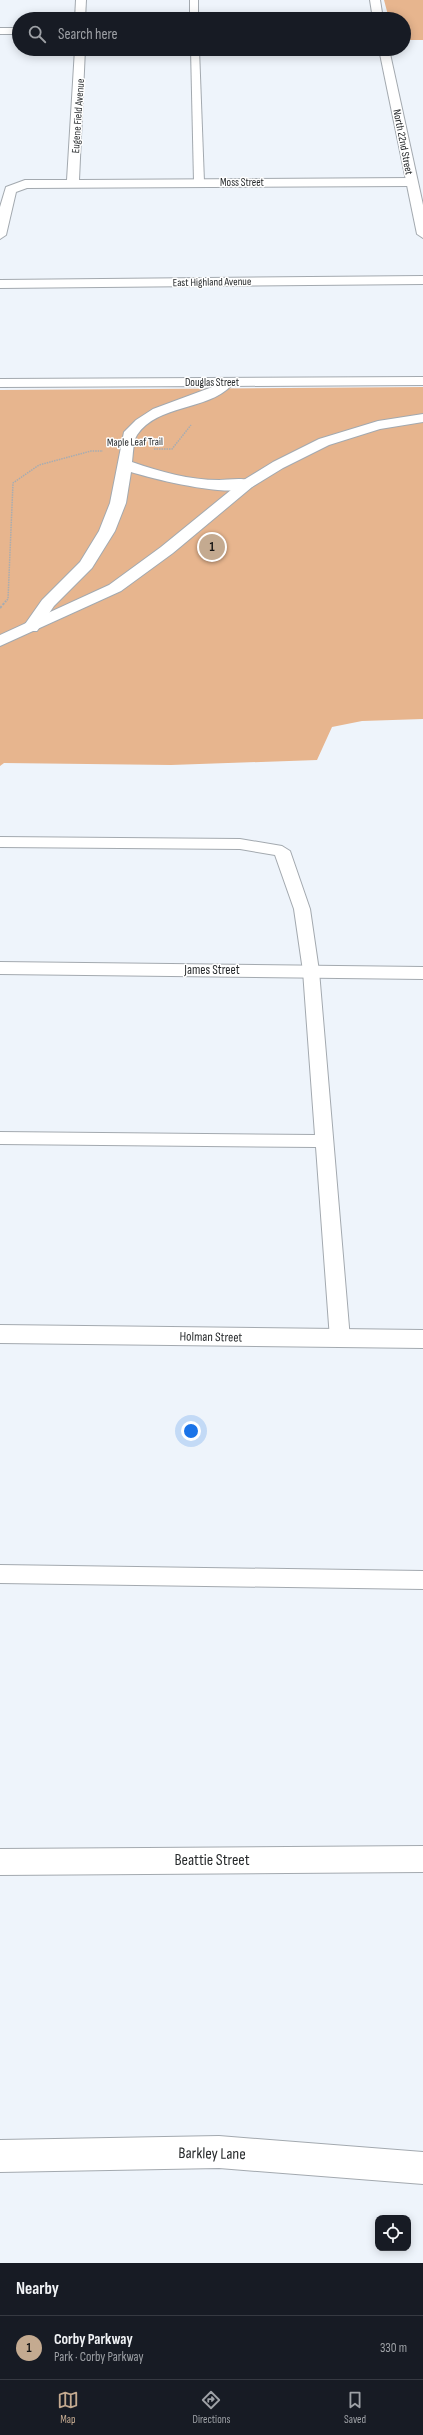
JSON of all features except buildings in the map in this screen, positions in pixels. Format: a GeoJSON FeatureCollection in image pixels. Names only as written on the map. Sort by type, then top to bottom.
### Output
{"type":"FeatureCollection","features":[{"type":"Feature","properties":{"kind":"street"},"geometry":{"type":"LineString","coordinates":[[80,12],[81,0]]}},
{"type":"Feature","properties":{"kind":"street"},"geometry":{"type":"LineString","coordinates":[[375,0],[377,12]]}},
{"type":"Feature","properties":{"kind":"street"},"geometry":{"type":"LineString","coordinates":[[0,31],[12,31]]}},
{"type":"Feature","properties":{"kind":"street","name":"Eugene Field Avenue"},"geometry":{"type":"LineString","coordinates":[[73,182],[80,56]]}},
{"type":"Feature","properties":{"kind":"street","name":"North 22nd Street"},"geometry":{"type":"LineString","coordinates":[[385,56],[423,234]]}},
{"type":"Feature","properties":{"kind":"street","name":"Moss Street"},"geometry":{"type":"LineString","coordinates":[[0,235],[10,190],[25,184],[73,182],[411,182]]}},
{"type":"Feature","properties":{"kind":"street","name":"East Highland Avenue"},"geometry":{"type":"LineString","coordinates":[[0,284],[423,280]]}},
{"type":"Feature","properties":{"kind":"street","name":"Douglas Street"},"geometry":{"type":"LineString","coordinates":[[0,383],[423,381]]}},
{"type":"Feature","properties":{"kind":"street"},"geometry":{"type":"LineString","coordinates":[[31,627],[48,603],[86,565],[107,531],[118,502],[129,435],[141,423],[158,412],[218,391],[227,382]]}},
{"type":"Feature","properties":{"kind":"street"},"geometry":{"type":"LineString","coordinates":[[0,641],[115,588],[168,550],[247,484],[324,442],[378,425],[423,418]]}},
{"type":"Feature","properties":{"kind":"street"},"geometry":{"type":"LineString","coordinates":[[125,465],[188,483],[214,486],[247,484]]}},
{"type":"Feature","properties":{"kind":"street","name":"James Street"},"geometry":{"type":"LineString","coordinates":[[0,968],[423,973]]}},
{"type":"Feature","properties":{"kind":"street","name":"Holman Street"},"geometry":{"type":"LineString","coordinates":[[0,1334],[423,1339]]}},
{"type":"Feature","properties":{"kind":"street","name":"Beattie Street"},"geometry":{"type":"LineString","coordinates":[[0,1862],[423,1859]]}},
{"type":"Feature","properties":{"kind":"street","name":"Barkley Lane"},"geometry":{"type":"LineString","coordinates":[[0,2156],[219,2152],[423,2168]]}},
{"type":"Feature","properties":{"kind":"lane"},"geometry":{"type":"LineString","coordinates":[[194,0],[194,12]]}},
{"type":"Feature","properties":{"kind":"lane"},"geometry":{"type":"LineString","coordinates":[[194,56],[199,182]]}},
{"type":"Feature","properties":{"kind":"lane"},"geometry":{"type":"LineString","coordinates":[[0,842],[240,844],[282,851],[302,909],[311,971],[340,1339]]}},
{"type":"Feature","properties":{"kind":"lane"},"geometry":{"type":"LineString","coordinates":[[0,1138],[324,1141]]}},
{"type":"Feature","properties":{"kind":"lane"},"geometry":{"type":"LineString","coordinates":[[0,1574],[423,1580]]}},
{"type":"Feature","properties":{"kind":"path","name":"Maple Leaf Trail"},"geometry":{"type":"LineString","coordinates":[[0,608],[8,599],[13,483],[39,465],[91,451],[172,449],[195,421]]}},
{"type":"Feature","properties":{"kind":"shaded area"},"geometry":{"type":"Polygon","coordinates":[[[384,0],[423,0],[423,40],[411,40],[411,12],[387,12],[384,0]]]}},
{"type":"Feature","properties":{"kind":"shaded area"},"geometry":{"type":"Polygon","coordinates":[[[423,387],[423,719],[362,721],[332,727],[317,760],[171,765],[4,763],[0,766],[0,390],[423,387]]]}},
{"type":"Feature","properties":{"kind":"place","name":"Corby Parkway"},"geometry":{"type":"Point","coordinates":[212,547]}}]}
